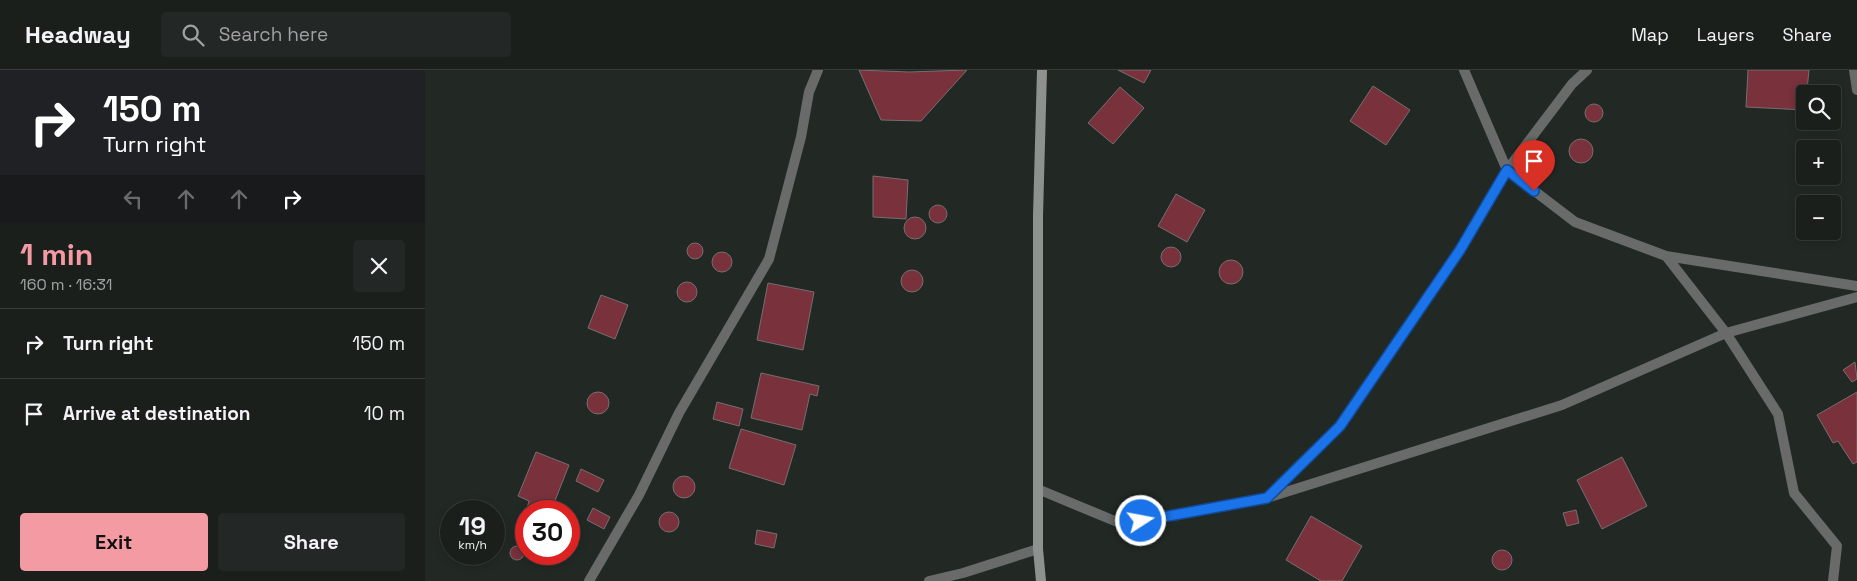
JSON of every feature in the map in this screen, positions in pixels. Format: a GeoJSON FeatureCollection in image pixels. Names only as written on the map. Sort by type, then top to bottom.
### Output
{"type":"FeatureCollection","features":[{"type":"Feature","properties":{"kind":"street"},"geometry":{"type":"LineString","coordinates":[[589,581],[639,495],[679,413],[769,259],[801,137],[809,92],[818,70]]}},
{"type":"Feature","properties":{"kind":"street"},"geometry":{"type":"LineString","coordinates":[[1041,581],[1038,549],[1040,490],[1038,216],[1042,70]]}},
{"type":"Feature","properties":{"kind":"street"},"geometry":{"type":"LineString","coordinates":[[1464,70],[1507,170],[1575,222],[1666,256],[1857,286]]}},
{"type":"Feature","properties":{"kind":"street"},"geometry":{"type":"LineString","coordinates":[[1267,498],[1340,426],[1460,250],[1507,170],[1573,84],[1587,70]]}},
{"type":"Feature","properties":{"kind":"street"},"geometry":{"type":"LineString","coordinates":[[1855,70],[1857,90]]}},
{"type":"Feature","properties":{"kind":"street"},"geometry":{"type":"LineString","coordinates":[[1666,256],[1726,333],[1778,414],[1795,493],[1837,546],[1833,581]]}},
{"type":"Feature","properties":{"kind":"street"},"geometry":{"type":"LineString","coordinates":[[1040,490],[1123,524],[1267,498],[1562,405],[1726,333],[1857,297]]}},
{"type":"Feature","properties":{"kind":"street"},"geometry":{"type":"LineString","coordinates":[[929,581],[963,573],[1038,549]]}},
{"type":"Feature","properties":{"kind":"building"},"geometry":{"type":"Polygon","coordinates":[[[859,70],[909,72],[967,70],[921,121],[881,120],[859,70]]]}},
{"type":"Feature","properties":{"kind":"building"},"geometry":{"type":"Polygon","coordinates":[[[1118,70],[1151,70],[1144,83],[1118,70]]]}},
{"type":"Feature","properties":{"kind":"building"},"geometry":{"type":"Polygon","coordinates":[[[1748,70],[1809,70],[1808,85],[1796,85],[1796,110],[1746,107],[1748,70]]]}},
{"type":"Feature","properties":{"kind":"building"},"geometry":{"type":"Polygon","coordinates":[[[1373,86],[1410,110],[1386,145],[1350,121],[1373,86]]]}},
{"type":"Feature","properties":{"kind":"building"},"geometry":{"type":"Polygon","coordinates":[[[1120,87],[1144,108],[1113,144],[1088,123],[1120,87]]]}},
{"type":"Feature","properties":{"kind":"building"},"geometry":{"type":"Polygon","coordinates":[[[1594,104],[1600,107],[1603,113],[1600,119],[1594,122],[1588,119],[1585,113],[1588,107],[1594,104]]]}},
{"type":"Feature","properties":{"kind":"building"},"geometry":{"type":"Polygon","coordinates":[[[1581,139],[1590,142],[1593,151],[1590,160],[1581,163],[1572,160],[1569,151],[1572,142],[1581,139]]]}},
{"type":"Feature","properties":{"kind":"building"},"geometry":{"type":"Polygon","coordinates":[[[873,176],[908,180],[906,219],[873,217],[873,176]]]}},
{"type":"Feature","properties":{"kind":"building"},"geometry":{"type":"Polygon","coordinates":[[[1176,194],[1205,210],[1187,242],[1158,226],[1176,194]]]}},
{"type":"Feature","properties":{"kind":"building"},"geometry":{"type":"Polygon","coordinates":[[[938,205],[944,208],[947,214],[944,220],[938,223],[932,220],[929,214],[932,208],[938,205]]]}},
{"type":"Feature","properties":{"kind":"building"},"geometry":{"type":"Polygon","coordinates":[[[911,217],[919,217],[926,224],[926,232],[919,239],[911,239],[904,232],[904,224],[911,217]]]}},
{"type":"Feature","properties":{"kind":"building"},"geometry":{"type":"Polygon","coordinates":[[[695,243],[701,245],[703,251],[701,257],[695,259],[689,257],[687,251],[689,245],[695,243]]]}},
{"type":"Feature","properties":{"kind":"building"},"geometry":{"type":"Polygon","coordinates":[[[1171,247],[1178,250],[1181,257],[1178,264],[1171,267],[1164,264],[1161,257],[1164,250],[1171,247]]]}},
{"type":"Feature","properties":{"kind":"building"},"geometry":{"type":"Polygon","coordinates":[[[722,252],[729,255],[732,262],[729,269],[722,272],[715,269],[712,262],[715,255],[722,252]]]}},
{"type":"Feature","properties":{"kind":"building"},"geometry":{"type":"Polygon","coordinates":[[[1231,260],[1239,264],[1243,272],[1239,280],[1231,284],[1223,280],[1219,272],[1223,264],[1231,260]]]}},
{"type":"Feature","properties":{"kind":"building"},"geometry":{"type":"Polygon","coordinates":[[[912,270],[920,273],[923,281],[920,289],[912,292],[904,289],[901,281],[904,273],[912,270]]]}},
{"type":"Feature","properties":{"kind":"building"},"geometry":{"type":"Polygon","coordinates":[[[687,282],[694,285],[697,292],[694,299],[687,302],[680,299],[677,292],[680,285],[687,282]]]}},
{"type":"Feature","properties":{"kind":"building"},"geometry":{"type":"Polygon","coordinates":[[[768,283],[814,292],[803,350],[757,340],[768,283]]]}},
{"type":"Feature","properties":{"kind":"building"},"geometry":{"type":"Polygon","coordinates":[[[601,295],[628,305],[615,339],[588,328],[601,295]]]}},
{"type":"Feature","properties":{"kind":"building"},"geometry":{"type":"Polygon","coordinates":[[[1855,362],[1857,379],[1852,382],[1843,370],[1855,362]]]}},
{"type":"Feature","properties":{"kind":"building"},"geometry":{"type":"Polygon","coordinates":[[[761,373],[819,386],[817,396],[810,394],[802,430],[751,418],[761,373]]]}},
{"type":"Feature","properties":{"kind":"building"},"geometry":{"type":"Polygon","coordinates":[[[598,392],[606,395],[609,403],[606,411],[598,414],[590,411],[587,403],[590,395],[598,392]]]}},
{"type":"Feature","properties":{"kind":"building"},"geometry":{"type":"Polygon","coordinates":[[[1857,392],[1857,462],[1853,464],[1838,441],[1833,443],[1817,415],[1857,392]]]}},
{"type":"Feature","properties":{"kind":"building"},"geometry":{"type":"Polygon","coordinates":[[[717,402],[743,409],[739,426],[713,419],[717,402]]]}},
{"type":"Feature","properties":{"kind":"building"},"geometry":{"type":"Polygon","coordinates":[[[741,429],[796,445],[784,485],[729,468],[741,429]]]}},
{"type":"Feature","properties":{"kind":"building"},"geometry":{"type":"Polygon","coordinates":[[[536,452],[569,465],[555,500],[527,500],[518,496],[536,452]]]}},
{"type":"Feature","properties":{"kind":"building"},"geometry":{"type":"Polygon","coordinates":[[[1622,457],[1647,506],[1602,529],[1577,480],[1622,457]]]}},
{"type":"Feature","properties":{"kind":"building"},"geometry":{"type":"Polygon","coordinates":[[[581,469],[604,480],[598,492],[576,481],[581,469]]]}},
{"type":"Feature","properties":{"kind":"building"},"geometry":{"type":"Polygon","coordinates":[[[684,476],[692,479],[695,487],[692,495],[684,498],[676,495],[673,487],[676,479],[684,476]]]}},
{"type":"Feature","properties":{"kind":"building"},"geometry":{"type":"Polygon","coordinates":[[[593,508],[610,517],[604,529],[587,520],[593,508]]]}},
{"type":"Feature","properties":{"kind":"building"},"geometry":{"type":"Polygon","coordinates":[[[1576,510],[1579,523],[1567,526],[1563,513],[1576,510]]]}},
{"type":"Feature","properties":{"kind":"building"},"geometry":{"type":"Polygon","coordinates":[[[669,512],[676,515],[679,522],[676,529],[669,532],[662,529],[659,522],[662,515],[669,512]]]}},
{"type":"Feature","properties":{"kind":"building"},"geometry":{"type":"Polygon","coordinates":[[[1311,516],[1362,546],[1342,581],[1321,581],[1286,560],[1311,516]]]}},
{"type":"Feature","properties":{"kind":"building"},"geometry":{"type":"Polygon","coordinates":[[[757,530],[777,534],[774,548],[755,544],[757,530]]]}},
{"type":"Feature","properties":{"kind":"building"},"geometry":{"type":"Polygon","coordinates":[[[514,546],[515,560],[510,556],[510,550],[514,546]]]}},
{"type":"Feature","properties":{"kind":"building"},"geometry":{"type":"Polygon","coordinates":[[[1498,550],[1506,550],[1512,556],[1512,564],[1506,570],[1498,570],[1492,564],[1492,556],[1498,550]]]}},
{"type":"Feature","properties":{"kind":"route"},"geometry":{"type":"LineString","coordinates":[[1141,521],[1267,498],[1340,426],[1460,250],[1507,170],[1534,191]]}}]}
